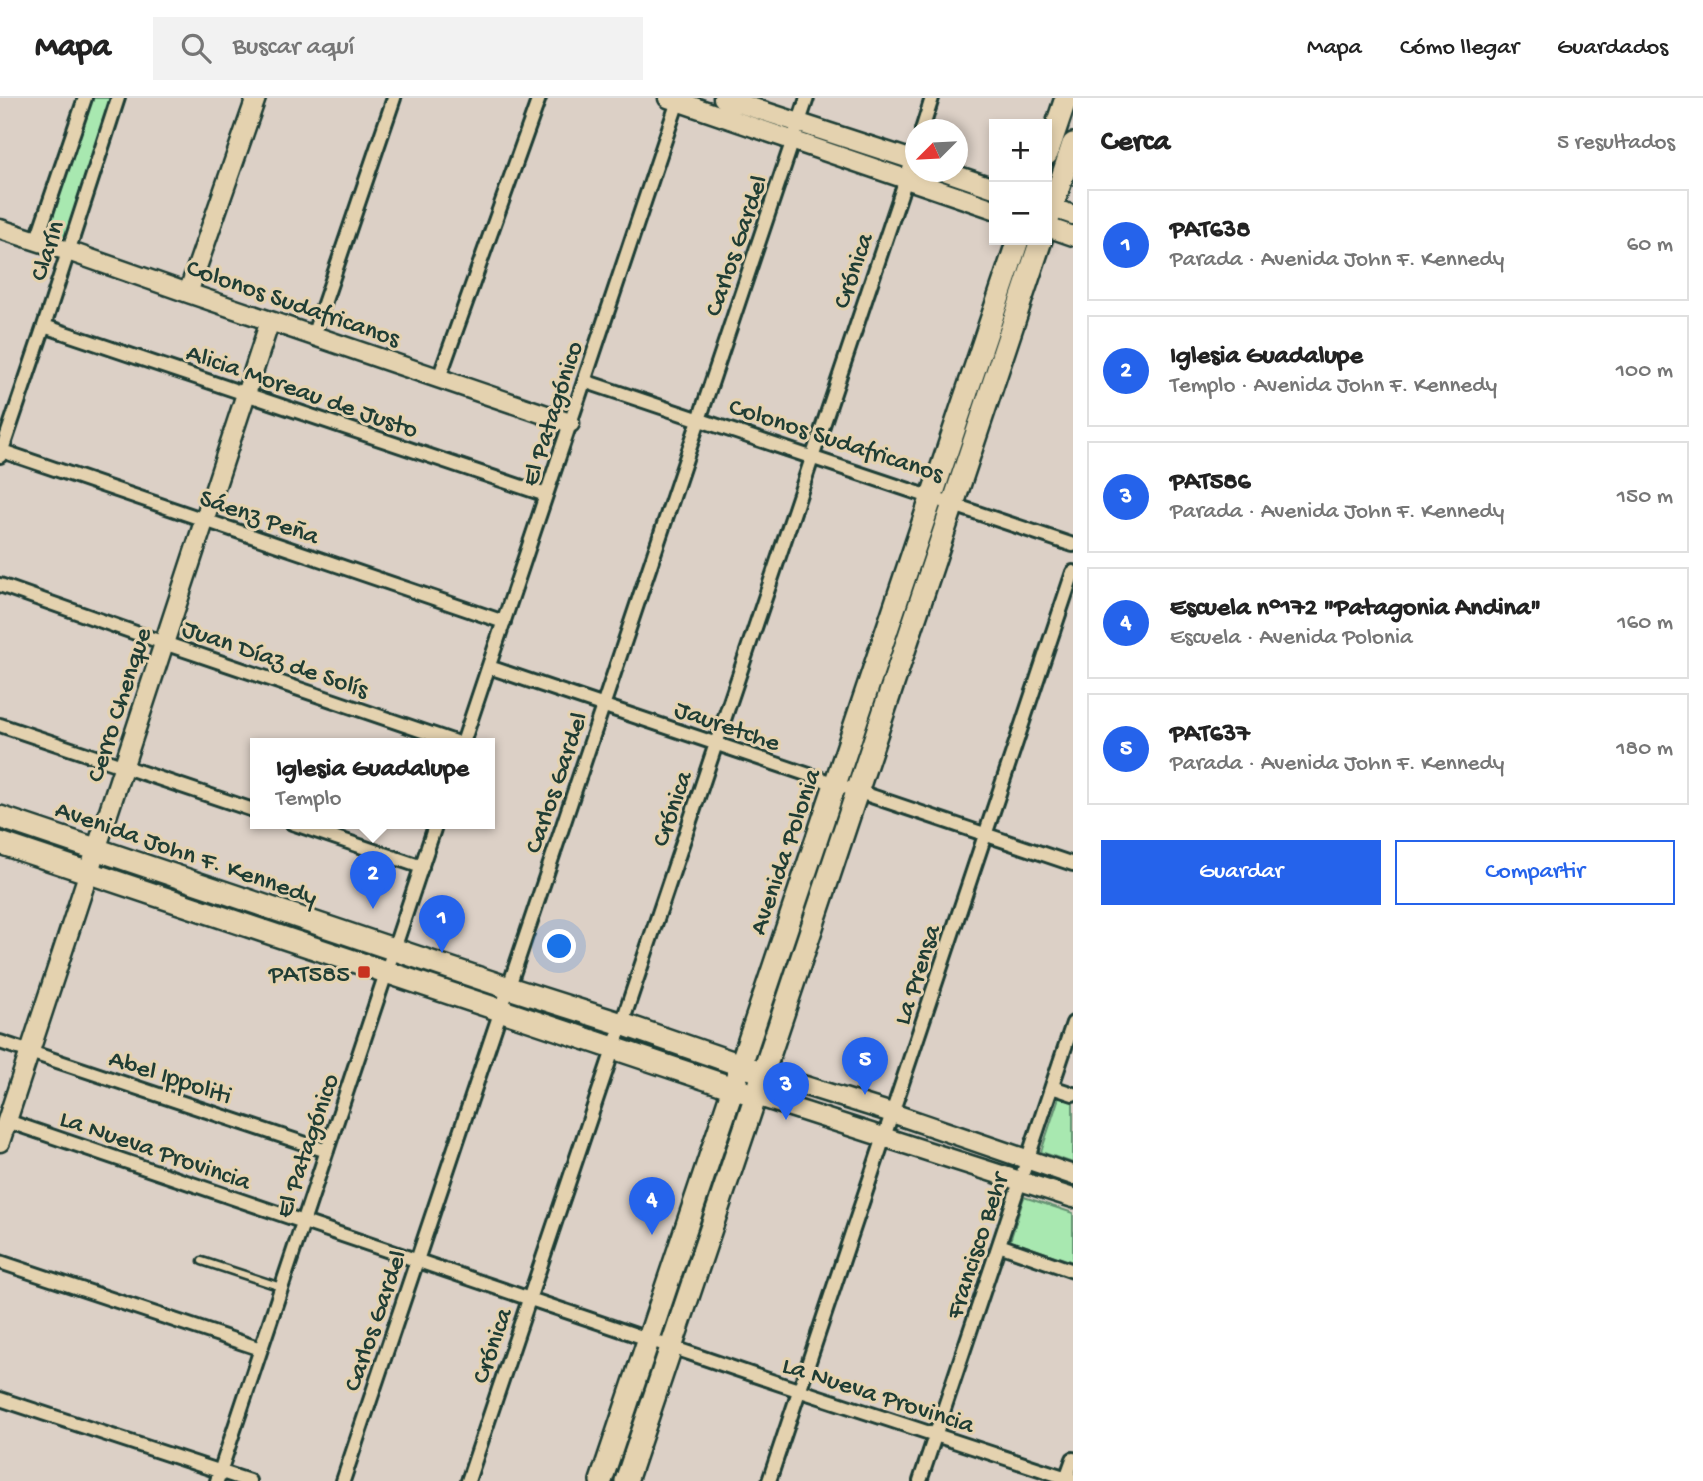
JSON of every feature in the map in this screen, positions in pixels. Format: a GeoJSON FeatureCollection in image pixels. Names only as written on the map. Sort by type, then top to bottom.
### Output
{"type":"FeatureCollection","features":[{"type":"Feature","properties":{"kind":"main road"},"geometry":{"type":"LineString","coordinates":[[1052,139],[1066,98]]}},
{"type":"Feature","properties":{"kind":"main road"},"geometry":{"type":"LineString","coordinates":[[1052,204],[1073,144]]}},
{"type":"Feature","properties":{"kind":"main road","name":"Avenida Polonia"},"geometry":{"type":"LineString","coordinates":[[601,1481],[1016,245]]}},
{"type":"Feature","properties":{"kind":"main road","name":"Avenida Polonia"},"geometry":{"type":"LineString","coordinates":[[626,1481],[1039,245]]}},
{"type":"Feature","properties":{"kind":"main road","name":"Avenida John F. Kennedy"},"geometry":{"type":"LineString","coordinates":[[0,817],[764,1073]]}},
{"type":"Feature","properties":{"kind":"main road","name":"Avenida John F. Kennedy"},"geometry":{"type":"LineString","coordinates":[[0,844],[756,1096]]}},
{"type":"Feature","properties":{"kind":"street","name":"Clarín"},"geometry":{"type":"LineString","coordinates":[[36,242],[85,98]]}},
{"type":"Feature","properties":{"kind":"street","name":"Clarín"},"geometry":{"type":"LineString","coordinates":[[1,453],[118,98]]}},
{"type":"Feature","properties":{"kind":"street"},"geometry":{"type":"LineString","coordinates":[[188,293],[256,98]]}},
{"type":"Feature","properties":{"kind":"street"},"geometry":{"type":"LineString","coordinates":[[313,336],[394,98]]}},
{"type":"Feature","properties":{"kind":"street"},"geometry":{"type":"LineString","coordinates":[[439,378],[539,98]]}},
{"type":"Feature","properties":{"kind":"street"},"geometry":{"type":"LineString","coordinates":[[723,98],[905,178]]}},
{"type":"Feature","properties":{"kind":"street","name":"Carlos Gardel"},"geometry":{"type":"LineString","coordinates":[[343,1481],[807,98]]}},
{"type":"Feature","properties":{"kind":"street"},"geometry":{"type":"LineString","coordinates":[[925,119],[932,98]]}},
{"type":"Feature","properties":{"kind":"street"},"geometry":{"type":"LineString","coordinates":[[675,99],[796,132],[905,154]]}},
{"type":"Feature","properties":{"kind":"street","name":"El Patagónico"},"geometry":{"type":"LineString","coordinates":[[465,738],[675,99]]}},
{"type":"Feature","properties":{"kind":"street"},"geometry":{"type":"LineString","coordinates":[[968,179],[989,186]]}},
{"type":"Feature","properties":{"kind":"street","name":"Crónica"},"geometry":{"type":"LineString","coordinates":[[468,1481],[905,181]]}},
{"type":"Feature","properties":{"kind":"street"},"geometry":{"type":"LineString","coordinates":[[917,182],[989,207]]}},
{"type":"Feature","properties":{"kind":"street"},"geometry":{"type":"LineString","coordinates":[[1052,216],[1073,215]]}},
{"type":"Feature","properties":{"kind":"street"},"geometry":{"type":"LineString","coordinates":[[1052,219],[1073,236]]}},
{"type":"Feature","properties":{"kind":"street","name":"Colonos Sudafricanos"},"geometry":{"type":"LineString","coordinates":[[0,229],[570,423]]}},
{"type":"Feature","properties":{"kind":"street","name":"Cerro Chenque"},"geometry":{"type":"LineString","coordinates":[[0,1142],[270,321]]}},
{"type":"Feature","properties":{"kind":"street","name":"Alicia Moreau de Justo"},"geometry":{"type":"LineString","coordinates":[[44,326],[546,495]]}},
{"type":"Feature","properties":{"kind":"street","name":"Colonos Sudafricanos"},"geometry":{"type":"LineString","coordinates":[[584,381],[1073,545]]}},
{"type":"Feature","properties":{"kind":"street","name":"Sáenz Peña"},"geometry":{"type":"LineString","coordinates":[[1,453],[504,622]]}},
{"type":"Feature","properties":{"kind":"street","name":"La Prensa"},"geometry":{"type":"LineString","coordinates":[[769,1481],[1073,572]]}},
{"type":"Feature","properties":{"kind":"street","name":"Juan Díaz de Solís"},"geometry":{"type":"LineString","coordinates":[[0,585],[443,738]]}},
{"type":"Feature","properties":{"kind":"street","name":"Jauretche"},"geometry":{"type":"LineString","coordinates":[[489,667],[1073,864]]}},
{"type":"Feature","properties":{"kind":"street"},"geometry":{"type":"LineString","coordinates":[[0,725],[250,809]]}},
{"type":"Feature","properties":{"kind":"street"},"geometry":{"type":"LineString","coordinates":[[310,829],[422,867]]}},
{"type":"Feature","properties":{"kind":"street","name":"El Patagónico"},"geometry":{"type":"LineString","coordinates":[[218,1476],[434,829]]}},
{"type":"Feature","properties":{"kind":"street","name":"Francisco Behr"},"geometry":{"type":"LineString","coordinates":[[920,1481],[1073,1023]]}},
{"type":"Feature","properties":{"kind":"street","name":"Abel Ippoliti"},"geometry":{"type":"LineString","coordinates":[[0,1042],[327,1151]]}},
{"type":"Feature","properties":{"kind":"street","name":"Avenida John F. Kennedy"},"geometry":{"type":"LineString","coordinates":[[764,1073],[892,1113],[1073,1175]]}},
{"type":"Feature","properties":{"kind":"street"},"geometry":{"type":"LineString","coordinates":[[1052,1087],[1073,1094]]}},
{"type":"Feature","properties":{"kind":"street","name":"Avenida John F. Kennedy"},"geometry":{"type":"LineString","coordinates":[[756,1096],[1073,1198]]}},
{"type":"Feature","properties":{"kind":"street","name":"La Nueva Provincia"},"geometry":{"type":"LineString","coordinates":[[7,1121],[1068,1480]]}},
{"type":"Feature","properties":{"kind":"street"},"geometry":{"type":"LineString","coordinates":[[999,1245],[1073,1271]]}},
{"type":"Feature","properties":{"kind":"street"},"geometry":{"type":"LineString","coordinates":[[0,1262],[261,1349]]}},
{"type":"Feature","properties":{"kind":"street"},"geometry":{"type":"LineString","coordinates":[[0,1399],[218,1476],[249,1481]]}},
{"type":"Feature","properties":{"kind":"street"},"geometry":{"type":"LineString","coordinates":[[1068,1480],[1073,1459]]}},
{"type":"Feature","properties":{"kind":"lane"},"geometry":{"type":"LineString","coordinates":[[202,1261],[281,1287]]}},
{"type":"Feature","properties":{"kind":"green space"},"geometry":{"type":"Polygon","coordinates":[[[85,98],[118,98],[68,251],[36,242],[85,98]]]}},
{"type":"Feature","properties":{"kind":"green space"},"geometry":{"type":"Polygon","coordinates":[[[1059,1097],[1073,1102],[1073,1163],[1041,1152],[1059,1097]]]}},
{"type":"Feature","properties":{"kind":"green space"},"geometry":{"type":"Polygon","coordinates":[[[1024,1197],[1073,1213],[1073,1262],[1010,1241],[1024,1197]]]}},
{"type":"Feature","properties":{"kind":"place","name":"Iglesia Guadalupe"},"geometry":{"type":"Point","coordinates":[373,909]}},
{"type":"Feature","properties":{"kind":"place","name":"PAT638"},"geometry":{"type":"Point","coordinates":[442,953]}},
{"type":"Feature","properties":{"kind":"place","name":"PAT585"},"geometry":{"type":"Point","coordinates":[364,972]}},
{"type":"Feature","properties":{"kind":"place","name":"PAT637"},"geometry":{"type":"Point","coordinates":[865,1095]}},
{"type":"Feature","properties":{"kind":"place","name":"PAT586"},"geometry":{"type":"Point","coordinates":[786,1120]}},
{"type":"Feature","properties":{"kind":"place","name":"Escuela n°172 \"Patagonia Andina\""},"geometry":{"type":"Point","coordinates":[652,1235]}}]}
